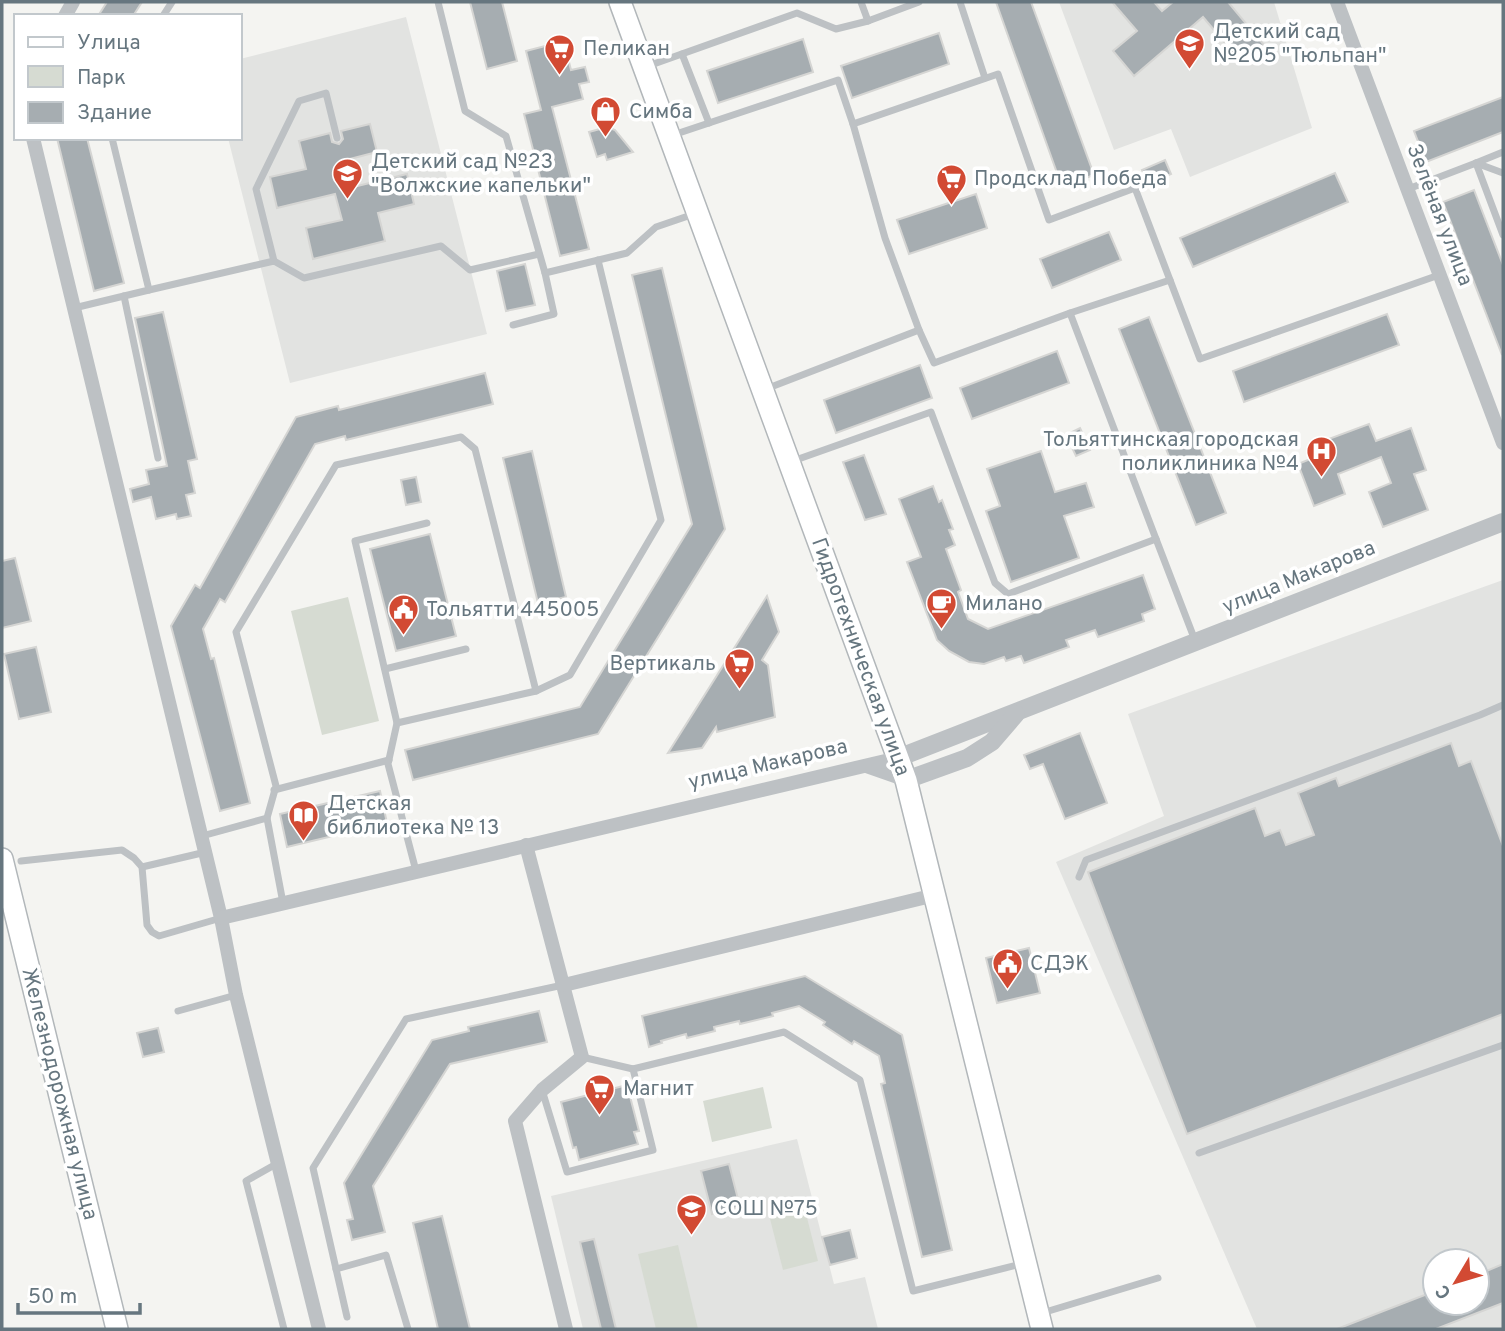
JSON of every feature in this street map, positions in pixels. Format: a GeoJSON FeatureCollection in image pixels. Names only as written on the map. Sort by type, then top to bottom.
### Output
{"type":"FeatureCollection","features":[{"type":"Feature","properties":{"kind":"main road","name":"Гидротехническая улица"},"geometry":{"type":"LineString","coordinates":[[620,2],[906,780],[1040,1322]]}},
{"type":"Feature","properties":{"kind":"main road","name":"Железнодорожная улица"},"geometry":{"type":"LineString","coordinates":[[11,860],[117,1329]]}},
{"type":"Feature","properties":{"kind":"street","name":"Зелёная улица"},"geometry":{"type":"LineString","coordinates":[[1337,2],[1439,275],[1499,420],[1503,443]]}},
{"type":"Feature","properties":{"kind":"street"},"geometry":{"type":"LineString","coordinates":[[33,140],[206,852],[236,995],[319,1329]]}},
{"type":"Feature","properties":{"kind":"street","name":"улица Макарова"},"geometry":{"type":"LineString","coordinates":[[221,918],[898,758],[1503,522]]}},
{"type":"Feature","properties":{"kind":"street"},"geometry":{"type":"LineString","coordinates":[[864,766],[906,780],[967,758],[992,742],[1018,712]]}},
{"type":"Feature","properties":{"kind":"street"},"geometry":{"type":"LineString","coordinates":[[527,845],[582,1058],[542,1090],[515,1121],[566,1329]]}},
{"type":"Feature","properties":{"kind":"street"},"geometry":{"type":"LineString","coordinates":[[564,985],[935,895]]}},
{"type":"Feature","properties":{"kind":"lane"},"geometry":{"type":"LineString","coordinates":[[438,2],[464,111],[506,136],[545,273],[554,314],[513,325]]}},
{"type":"Feature","properties":{"kind":"lane"},"geometry":{"type":"LineString","coordinates":[[861,2],[868,21]]}},
{"type":"Feature","properties":{"kind":"lane"},"geometry":{"type":"LineString","coordinates":[[645,68],[797,13],[836,29],[868,21],[919,2]]}},
{"type":"Feature","properties":{"kind":"lane"},"geometry":{"type":"LineString","coordinates":[[960,2],[985,78]]}},
{"type":"Feature","properties":{"kind":"lane"},"geometry":{"type":"LineString","coordinates":[[682,54],[709,123]]}},
{"type":"Feature","properties":{"kind":"lane"},"geometry":{"type":"LineString","coordinates":[[853,124],[998,74],[1049,220],[1135,188],[1200,359],[1439,275]]}},
{"type":"Feature","properties":{"kind":"lane"},"geometry":{"type":"LineString","coordinates":[[670,136],[838,80],[885,238],[934,363],[1170,280]]}},
{"type":"Feature","properties":{"kind":"lane"},"geometry":{"type":"LineString","coordinates":[[274,261],[256,189],[299,101],[326,93],[337,138]]}},
{"type":"Feature","properties":{"kind":"lane"},"geometry":{"type":"LineString","coordinates":[[112,140],[149,290]]}},
{"type":"Feature","properties":{"kind":"lane"},"geometry":{"type":"LineString","coordinates":[[1407,189],[1503,152]]}},
{"type":"Feature","properties":{"kind":"lane"},"geometry":{"type":"LineString","coordinates":[[1476,163],[1503,173]]}},
{"type":"Feature","properties":{"kind":"lane"},"geometry":{"type":"LineString","coordinates":[[1476,163],[1503,235]]}},
{"type":"Feature","properties":{"kind":"lane"},"geometry":{"type":"LineString","coordinates":[[545,273],[627,253],[656,227],[698,212]]}},
{"type":"Feature","properties":{"kind":"lane"},"geometry":{"type":"LineString","coordinates":[[74,308],[274,261],[304,278],[441,246],[470,270],[540,254]]}},
{"type":"Feature","properties":{"kind":"lane"},"geometry":{"type":"LineString","coordinates":[[397,723],[536,691],[570,675],[661,520],[598,260]]}},
{"type":"Feature","properties":{"kind":"lane"},"geometry":{"type":"LineString","coordinates":[[124,296],[158,458]]}},
{"type":"Feature","properties":{"kind":"lane"},"geometry":{"type":"LineString","coordinates":[[1070,313],[1196,643]]}},
{"type":"Feature","properties":{"kind":"lane"},"geometry":{"type":"LineString","coordinates":[[763,390],[919,330]]}},
{"type":"Feature","properties":{"kind":"lane"},"geometry":{"type":"LineString","coordinates":[[789,463],[931,412],[995,583],[1008,594],[1156,539]]}},
{"type":"Feature","properties":{"kind":"lane"},"geometry":{"type":"LineString","coordinates":[[283,903],[267,818],[276,786],[236,632],[336,465],[461,437],[475,449],[536,691]]}},
{"type":"Feature","properties":{"kind":"lane"},"geometry":{"type":"LineString","coordinates":[[416,871],[388,764],[397,723],[355,541],[427,523]]}},
{"type":"Feature","properties":{"kind":"lane"},"geometry":{"type":"LineString","coordinates":[[385,669],[466,649]]}},
{"type":"Feature","properties":{"kind":"lane"},"geometry":{"type":"LineString","coordinates":[[1079,877],[1086,860],[1503,705]]}},
{"type":"Feature","properties":{"kind":"lane"},"geometry":{"type":"LineString","coordinates":[[274,790],[389,760]]}},
{"type":"Feature","properties":{"kind":"lane"},"geometry":{"type":"LineString","coordinates":[[202,836],[267,818]]}},
{"type":"Feature","properties":{"kind":"lane"},"geometry":{"type":"LineString","coordinates":[[11,860],[122,850],[142,867],[147,925],[152,932],[159,936],[221,918]]}},
{"type":"Feature","properties":{"kind":"lane"},"geometry":{"type":"LineString","coordinates":[[142,867],[206,852]]}},
{"type":"Feature","properties":{"kind":"lane"},"geometry":{"type":"LineString","coordinates":[[347,1317],[313,1168],[406,1019],[564,985]]}},
{"type":"Feature","properties":{"kind":"lane"},"geometry":{"type":"LineString","coordinates":[[178,1012],[236,995]]}},
{"type":"Feature","properties":{"kind":"lane"},"geometry":{"type":"LineString","coordinates":[[582,1058],[633,1069],[784,1032],[860,1080],[913,1291],[1026,1263]]}},
{"type":"Feature","properties":{"kind":"lane"},"geometry":{"type":"LineString","coordinates":[[1199,1153],[1503,1045]]}},
{"type":"Feature","properties":{"kind":"lane"},"geometry":{"type":"LineString","coordinates":[[542,1090],[567,1172],[653,1150],[633,1069]]}},
{"type":"Feature","properties":{"kind":"lane"},"geometry":{"type":"LineString","coordinates":[[278,1163],[246,1181],[284,1329]]}},
{"type":"Feature","properties":{"kind":"lane"},"geometry":{"type":"LineString","coordinates":[[336,1269],[386,1255],[408,1329]]}},
{"type":"Feature","properties":{"kind":"lane"},"geometry":{"type":"LineString","coordinates":[[1040,1322],[1158,1278]]}},
{"type":"Feature","properties":{"kind":"shaded area","name":"Детский сад №205 \"Тюльпан\""},"geometry":{"type":"Polygon","coordinates":[[[1059,2],[1274,2],[1312,128],[1190,177],[1171,129],[1114,150],[1059,2]]]}},
{"type":"Feature","properties":{"kind":"shaded area","name":"Детский сад №23 \"Волжские капельки\""},"geometry":{"type":"Polygon","coordinates":[[[406,17],[487,334],[290,383],[229,140],[242,140],[242,58],[406,17]]]}},
{"type":"Feature","properties":{"kind":"shaded area"},"geometry":{"type":"Polygon","coordinates":[[[1503,580],[1503,1329],[1257,1329],[1056,862],[1164,816],[1128,714],[1503,580]]]}},
{"type":"Feature","properties":{"kind":"shaded area","name":"СОШ №75"},"geometry":{"type":"Polygon","coordinates":[[[797,1139],[834,1284],[865,1277],[878,1329],[583,1329],[551,1196],[797,1139]]]}},
{"type":"Feature","properties":{"kind":"green space"},"geometry":{"type":"Polygon","coordinates":[[[348,597],[379,721],[322,735],[291,611],[348,597]]]}},
{"type":"Feature","properties":{"kind":"green space"},"geometry":{"type":"Polygon","coordinates":[[[763,1087],[772,1128],[712,1142],[703,1101],[763,1087]]]}},
{"type":"Feature","properties":{"kind":"green space"},"geometry":{"type":"Polygon","coordinates":[[[803,1202],[818,1261],[783,1270],[768,1211],[803,1202]]]}},
{"type":"Feature","properties":{"kind":"green space"},"geometry":{"type":"Polygon","coordinates":[[[678,1245],[698,1329],[656,1329],[638,1254],[678,1245]]]}},
{"type":"Feature","properties":{"kind":"building"},"geometry":{"type":"Polygon","coordinates":[[[107,2],[142,2],[134,14],[99,14],[107,2]]]}},
{"type":"Feature","properties":{"kind":"building"},"geometry":{"type":"Polygon","coordinates":[[[470,2],[502,2],[517,61],[487,69],[470,2]]]}},
{"type":"Feature","properties":{"kind":"building"},"geometry":{"type":"Polygon","coordinates":[[[996,2],[1031,2],[1094,175],[1062,187],[996,2]]]}},
{"type":"Feature","properties":{"kind":"building"},"geometry":{"type":"Polygon","coordinates":[[[1112,2],[1154,2],[1162,11],[1173,2],[1228,2],[1264,45],[1242,63],[1203,17],[1134,76],[1113,51],[1137,31],[1112,2]]]}},
{"type":"Feature","properties":{"kind":"building"},"geometry":{"type":"Polygon","coordinates":[[[939,33],[949,64],[852,98],[841,66],[939,33]]]}},
{"type":"Feature","properties":{"kind":"building"},"geometry":{"type":"Polygon","coordinates":[[[803,39],[813,72],[718,103],[707,71],[803,39]]]}},
{"type":"Feature","properties":{"kind":"building"},"geometry":{"type":"Polygon","coordinates":[[[549,45],[550,50],[565,46],[571,70],[585,67],[589,82],[579,84],[583,99],[552,107],[589,249],[560,256],[524,114],[541,110],[526,51],[549,45]]]}},
{"type":"Feature","properties":{"kind":"building"},"geometry":{"type":"Polygon","coordinates":[[[1503,97],[1503,132],[1426,162],[1414,131],[1503,97]]]}},
{"type":"Feature","properties":{"kind":"building"},"geometry":{"type":"Polygon","coordinates":[[[370,124],[377,152],[342,161],[349,188],[407,174],[414,204],[378,213],[385,241],[313,259],[306,228],[342,220],[335,194],[277,208],[270,177],[306,169],[299,141],[330,133],[332,142],[339,144],[343,139],[341,131],[370,124]]]}},
{"type":"Feature","properties":{"kind":"building","name":"Симба"},"geometry":{"type":"Polygon","coordinates":[[[607,127],[615,130],[633,152],[607,160],[605,154],[597,157],[589,132],[607,127]]]}},
{"type":"Feature","properties":{"kind":"building"},"geometry":{"type":"Polygon","coordinates":[[[57,140],[88,140],[124,283],[94,291],[57,140]]]}},
{"type":"Feature","properties":{"kind":"building"},"geometry":{"type":"Polygon","coordinates":[[[1165,160],[1171,174],[1148,184],[1142,170],[1165,160]]]}},
{"type":"Feature","properties":{"kind":"building"},"geometry":{"type":"Polygon","coordinates":[[[1335,173],[1348,202],[1193,267],[1180,238],[1335,173]]]}},
{"type":"Feature","properties":{"kind":"building"},"geometry":{"type":"Polygon","coordinates":[[[1474,190],[1503,265],[1502,355],[1443,202],[1474,190]]]}},
{"type":"Feature","properties":{"kind":"building"},"geometry":{"type":"Polygon","coordinates":[[[976,194],[987,228],[909,254],[897,220],[976,194]]]}},
{"type":"Feature","properties":{"kind":"building"},"geometry":{"type":"Polygon","coordinates":[[[1109,232],[1121,260],[1052,288],[1040,259],[1109,232]]]}},
{"type":"Feature","properties":{"kind":"building"},"geometry":{"type":"Polygon","coordinates":[[[525,264],[535,305],[506,311],[497,271],[525,264]]]}},
{"type":"Feature","properties":{"kind":"building"},"geometry":{"type":"Polygon","coordinates":[[[662,268],[725,529],[598,734],[413,780],[405,750],[580,707],[692,524],[632,275],[662,268]]]}},
{"type":"Feature","properties":{"kind":"building"},"geometry":{"type":"Polygon","coordinates":[[[163,312],[197,459],[188,461],[195,493],[186,495],[191,516],[177,519],[176,514],[156,519],[151,497],[133,502],[130,489],[149,484],[146,470],[167,466],[135,318],[163,312]]]}},
{"type":"Feature","properties":{"kind":"building"},"geometry":{"type":"Polygon","coordinates":[[[1387,314],[1399,345],[1244,402],[1233,371],[1387,314]]]}},
{"type":"Feature","properties":{"kind":"building"},"geometry":{"type":"Polygon","coordinates":[[[1149,317],[1226,513],[1196,525],[1119,329],[1149,317]]]}},
{"type":"Feature","properties":{"kind":"building"},"geometry":{"type":"Polygon","coordinates":[[[1057,351],[1069,383],[972,419],[960,388],[1057,351]]]}},
{"type":"Feature","properties":{"kind":"building"},"geometry":{"type":"Polygon","coordinates":[[[920,365],[932,398],[836,433],[824,400],[920,365]]]}},
{"type":"Feature","properties":{"kind":"building"},"geometry":{"type":"Polygon","coordinates":[[[485,373],[493,404],[346,440],[345,436],[315,444],[225,602],[220,599],[203,629],[211,659],[214,658],[250,803],[220,811],[171,626],[195,585],[200,588],[296,417],[338,406],[339,410],[485,373]]]}},
{"type":"Feature","properties":{"kind":"building","name":"Тольяттинская городская поликлиника №4"},"geometry":{"type":"Polygon","coordinates":[[[1369,424],[1376,441],[1411,428],[1426,470],[1414,474],[1428,510],[1383,527],[1369,492],[1391,483],[1381,457],[1338,474],[1345,494],[1314,506],[1298,464],[1330,451],[1326,440],[1369,424]]]}},
{"type":"Feature","properties":{"kind":"building"},"geometry":{"type":"Polygon","coordinates":[[[1080,428],[1090,450],[1076,456],[1066,435],[1080,428]]]}},
{"type":"Feature","properties":{"kind":"building"},"geometry":{"type":"Polygon","coordinates":[[[532,451],[566,597],[538,603],[503,458],[532,451]]]}},
{"type":"Feature","properties":{"kind":"building"},"geometry":{"type":"Polygon","coordinates":[[[1041,451],[1055,492],[1086,483],[1094,507],[1064,516],[1079,558],[1011,582],[986,511],[1000,506],[987,469],[1041,451]]]}},
{"type":"Feature","properties":{"kind":"building"},"geometry":{"type":"Polygon","coordinates":[[[864,455],[886,514],[865,520],[843,462],[864,455]]]}},
{"type":"Feature","properties":{"kind":"building"},"geometry":{"type":"Polygon","coordinates":[[[416,477],[421,502],[406,505],[401,480],[416,477]]]}},
{"type":"Feature","properties":{"kind":"building"},"geometry":{"type":"Polygon","coordinates":[[[933,486],[939,502],[942,500],[953,529],[949,530],[955,545],[946,549],[968,619],[988,629],[1143,575],[1155,609],[1142,614],[1144,621],[1098,637],[1095,630],[1066,640],[1069,647],[1024,663],[1021,656],[1006,661],[1004,657],[984,664],[969,662],[949,651],[937,640],[907,562],[921,557],[899,499],[933,486]]]}},
{"type":"Feature","properties":{"kind":"building"},"geometry":{"type":"Polygon","coordinates":[[[430,534],[456,636],[396,651],[370,549],[430,534]]]}},
{"type":"Feature","properties":{"kind":"building"},"geometry":{"type":"Polygon","coordinates":[[[15,558],[31,621],[2,628],[2,561],[15,558]]]}},
{"type":"Feature","properties":{"kind":"building","name":"Вертикаль"},"geometry":{"type":"Polygon","coordinates":[[[767,596],[779,632],[762,660],[768,665],[775,717],[717,732],[716,727],[702,748],[668,753],[767,596]]]}},
{"type":"Feature","properties":{"kind":"building"},"geometry":{"type":"Polygon","coordinates":[[[36,647],[51,712],[19,719],[4,654],[36,647]]]}},
{"type":"Feature","properties":{"kind":"building"},"geometry":{"type":"Polygon","coordinates":[[[1080,733],[1107,803],[1065,819],[1043,764],[1030,769],[1024,755],[1080,733]]]}},
{"type":"Feature","properties":{"kind":"building"},"geometry":{"type":"Polygon","coordinates":[[[1451,743],[1459,766],[1471,761],[1503,846],[1503,1014],[1187,1134],[1088,872],[1255,808],[1265,836],[1280,830],[1286,845],[1314,835],[1298,793],[1336,778],[1339,786],[1451,743]]]}},
{"type":"Feature","properties":{"kind":"building"},"geometry":{"type":"Polygon","coordinates":[[[380,791],[387,823],[287,847],[280,814],[380,791]]]}},
{"type":"Feature","properties":{"kind":"building"},"geometry":{"type":"Polygon","coordinates":[[[1029,948],[1040,993],[997,1003],[986,958],[1029,948]]]}},
{"type":"Feature","properties":{"kind":"building"},"geometry":{"type":"Polygon","coordinates":[[[805,976],[902,1035],[952,1250],[922,1257],[881,1084],[885,1083],[879,1056],[854,1041],[852,1044],[823,1025],[825,1022],[799,1006],[772,1013],[773,1016],[714,1027],[715,1031],[687,1038],[686,1034],[649,1047],[642,1016],[805,976]]]}},
{"type":"Feature","properties":{"kind":"building"},"geometry":{"type":"Polygon","coordinates":[[[539,1011],[547,1042],[450,1064],[373,1186],[385,1232],[352,1240],[347,1220],[353,1219],[344,1183],[432,1040],[469,1031],[468,1027],[539,1011]]]}},
{"type":"Feature","properties":{"kind":"building"},"geometry":{"type":"Polygon","coordinates":[[[158,1028],[164,1052],[143,1057],[137,1033],[158,1028]]]}},
{"type":"Feature","properties":{"kind":"building","name":"Магнит"},"geometry":{"type":"Polygon","coordinates":[[[627,1085],[639,1131],[634,1132],[638,1144],[579,1160],[576,1147],[573,1148],[561,1102],[627,1085]]]}},
{"type":"Feature","properties":{"kind":"building"},"geometry":{"type":"Polygon","coordinates":[[[729,1164],[740,1207],[712,1214],[701,1171],[729,1164]]]}},
{"type":"Feature","properties":{"kind":"building"},"geometry":{"type":"Polygon","coordinates":[[[442,1216],[470,1329],[438,1329],[413,1223],[442,1216]]]}},
{"type":"Feature","properties":{"kind":"building"},"geometry":{"type":"Polygon","coordinates":[[[850,1230],[857,1258],[830,1265],[822,1237],[850,1230]]]}},
{"type":"Feature","properties":{"kind":"building"},"geometry":{"type":"Polygon","coordinates":[[[594,1239],[616,1329],[601,1329],[580,1242],[594,1239]]]}},
{"type":"Feature","properties":{"kind":"building"},"geometry":{"type":"Polygon","coordinates":[[[1503,1264],[1503,1303],[1491,1308],[1491,1269],[1503,1264]]]}},
{"type":"Feature","properties":{"kind":"building"},"geometry":{"type":"Polygon","coordinates":[[[1421,1296],[1421,1317],[1467,1317],[1436,1329],[1337,1329],[1421,1296]]]}},
{"type":"Feature","properties":{"kind":"place","name":"Детский сад №205 \"Тюльпан\""},"geometry":{"type":"Point","coordinates":[1190,71]}},
{"type":"Feature","properties":{"kind":"place","name":"Пеликан"},"geometry":{"type":"Point","coordinates":[560,76]}},
{"type":"Feature","properties":{"kind":"place","name":"Симба"},"geometry":{"type":"Point","coordinates":[606,139]}},
{"type":"Feature","properties":{"kind":"place","name":"Детский сад №23 \"Волжские капельки\""},"geometry":{"type":"Point","coordinates":[348,201]}},
{"type":"Feature","properties":{"kind":"place","name":"Продсклад Победа"},"geometry":{"type":"Point","coordinates":[951,206]}},
{"type":"Feature","properties":{"kind":"place","name":"Тольяттинская городская поликлиника №4"},"geometry":{"type":"Point","coordinates":[1322,479]}},
{"type":"Feature","properties":{"kind":"place","name":"Милано"},"geometry":{"type":"Point","coordinates":[942,631]}},
{"type":"Feature","properties":{"kind":"place","name":"Тольятти 445005"},"geometry":{"type":"Point","coordinates":[403,637]}},
{"type":"Feature","properties":{"kind":"place","name":"Вертикаль"},"geometry":{"type":"Point","coordinates":[739,691]}},
{"type":"Feature","properties":{"kind":"place","name":"Детская библиотека № 13"},"geometry":{"type":"Point","coordinates":[304,843]}},
{"type":"Feature","properties":{"kind":"place","name":"СДЭК"},"geometry":{"type":"Point","coordinates":[1007,991]}},
{"type":"Feature","properties":{"kind":"place","name":"Магнит"},"geometry":{"type":"Point","coordinates":[600,1116]}},
{"type":"Feature","properties":{"kind":"place","name":"СОШ №75"},"geometry":{"type":"Point","coordinates":[691,1236]}}]}
